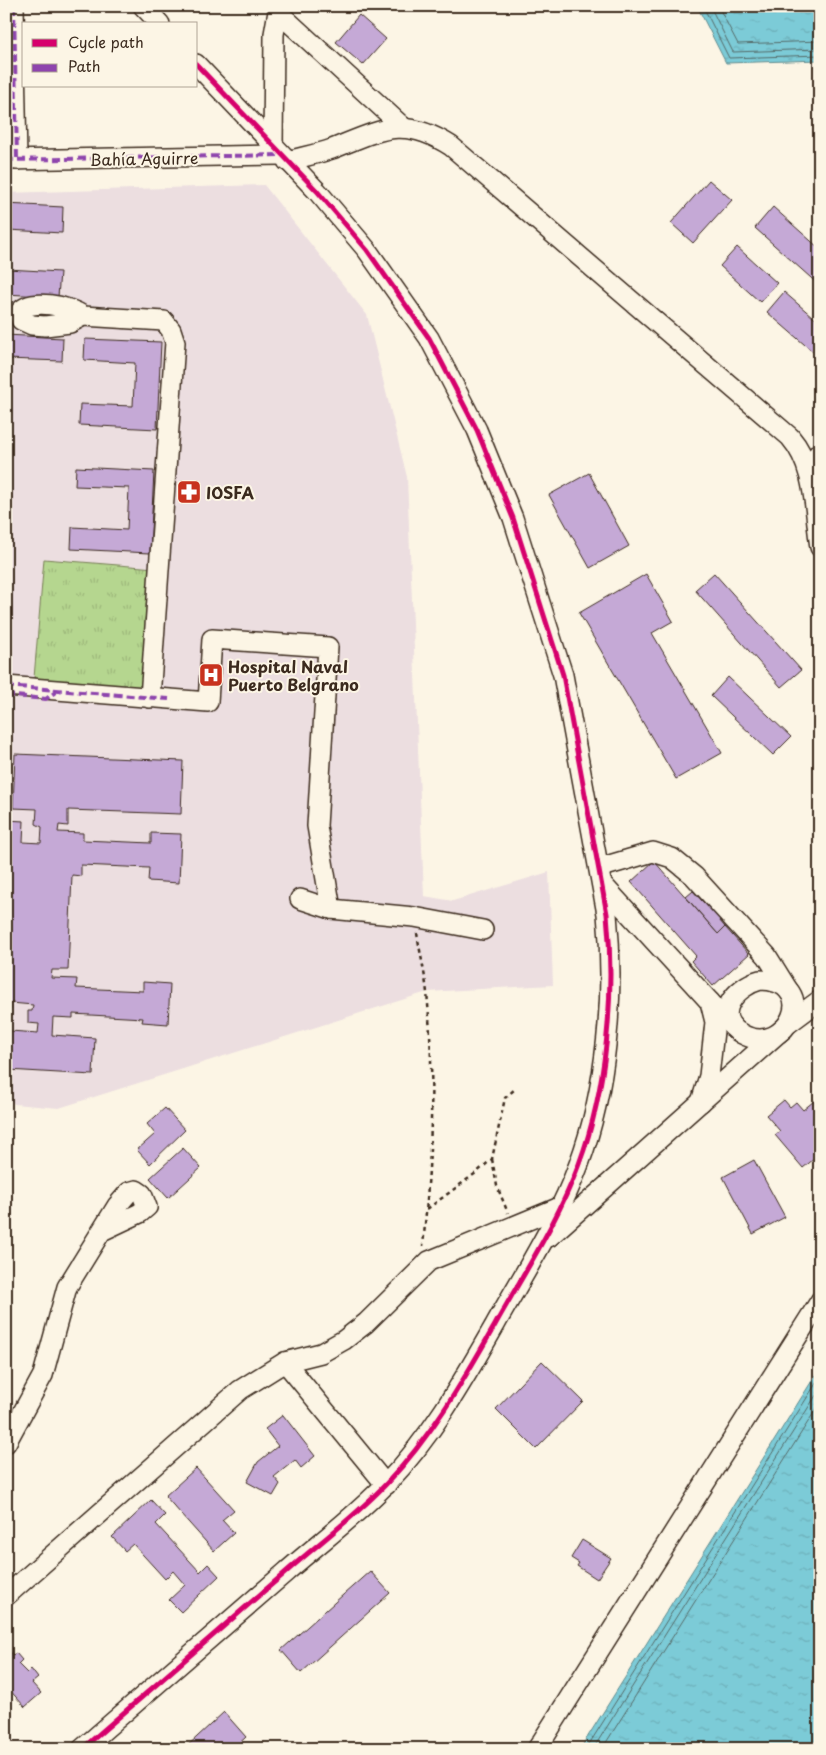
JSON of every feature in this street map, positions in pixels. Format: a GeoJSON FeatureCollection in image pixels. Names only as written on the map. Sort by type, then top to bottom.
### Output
{"type":"FeatureCollection","features":[{"type":"Feature","properties":{"kind":"street"},"geometry":{"type":"LineString","coordinates":[[12,160],[14,6]]}},
{"type":"Feature","properties":{"kind":"street"},"geometry":{"type":"LineString","coordinates":[[144,6],[158,22]]}},
{"type":"Feature","properties":{"kind":"street"},"geometry":{"type":"LineString","coordinates":[[278,9],[404,128],[432,134],[451,146],[814,459],[820,545]]}},
{"type":"Feature","properties":{"kind":"street"},"geometry":{"type":"LineString","coordinates":[[278,9],[274,34],[280,154]]}},
{"type":"Feature","properties":{"kind":"street"},"geometry":{"type":"LineString","coordinates":[[82,1749],[386,1485],[435,1426],[451,1402],[560,1207],[579,1164],[593,1116],[605,1042],[610,949],[601,877],[563,674],[513,518],[477,430],[429,338],[393,285],[341,218],[198,66]]}},
{"type":"Feature","properties":{"kind":"street","name":"Bahía Aguirre"},"geometry":{"type":"LineString","coordinates":[[12,160],[280,154],[329,150],[370,133],[385,129],[404,128]]}},
{"type":"Feature","properties":{"kind":"street"},"geometry":{"type":"LineString","coordinates":[[83,316],[164,321],[171,330],[175,342],[150,698]]}},
{"type":"Feature","properties":{"kind":"street"},"geometry":{"type":"LineString","coordinates":[[6,686],[208,702],[212,639],[328,647],[318,826],[331,909]]}},
{"type":"Feature","properties":{"kind":"street"},"geometry":{"type":"LineString","coordinates":[[6,695],[46,699],[58,690]]}},
{"type":"Feature","properties":{"kind":"street"},"geometry":{"type":"LineString","coordinates":[[540,1245],[786,1026],[795,1009],[790,993],[767,956],[694,876],[672,858],[653,852],[601,877]]}},
{"type":"Feature","properties":{"kind":"street"},"geometry":{"type":"LineString","coordinates":[[601,877],[709,1001],[743,1035],[758,1039],[769,1038],[820,1000]]}},
{"type":"Feature","properties":{"kind":"street"},"geometry":{"type":"LineString","coordinates":[[300,899],[331,909],[414,917],[483,930]]}},
{"type":"Feature","properties":{"kind":"street"},"geometry":{"type":"LineString","coordinates":[[732,1026],[728,1006],[735,993],[743,986],[751,982],[769,980],[781,984],[790,993]]}},
{"type":"Feature","properties":{"kind":"street"},"geometry":{"type":"LineString","coordinates":[[701,1102],[709,1076],[715,1022],[709,1001]]}},
{"type":"Feature","properties":{"kind":"street"},"geometry":{"type":"LineString","coordinates":[[6,1596],[240,1390],[285,1362],[321,1353],[344,1340],[366,1323],[421,1268],[438,1257],[560,1207]]}},
{"type":"Feature","properties":{"kind":"street"},"geometry":{"type":"LineString","coordinates":[[6,1443],[43,1375],[67,1286],[104,1230]]}},
{"type":"Feature","properties":{"kind":"street"},"geometry":{"type":"LineString","coordinates":[[537,1749],[820,1301]]}},
{"type":"Feature","properties":{"kind":"street"},"geometry":{"type":"LineString","coordinates":[[285,1362],[386,1485]]}},
{"type":"Feature","properties":{"kind":"path"},"geometry":{"type":"LineString","coordinates":[[414,917],[427,992],[429,1034],[430,1115],[426,1209],[421,1268]]}},
{"type":"Feature","properties":{"kind":"path"},"geometry":{"type":"LineString","coordinates":[[514,1226],[497,1186],[492,1159],[505,1098],[515,1089]]}},
{"type":"Feature","properties":{"kind":"path"},"geometry":{"type":"LineString","coordinates":[[426,1209],[492,1159]]}},
{"type":"Feature","properties":{"kind":"shaded area","name":"Hospital Naval Puerto Belgrano"},"geometry":{"type":"Polygon","coordinates":[[[264,185],[367,315],[407,477],[424,896],[453,901],[549,872],[553,985],[427,992],[59,1108],[14,1104],[6,1096],[6,193],[264,185]]]}},
{"type":"Feature","properties":{"kind":"green space"},"geometry":{"type":"Polygon","coordinates":[[[44,559],[155,568],[145,688],[34,678],[44,559]]]}},
{"type":"Feature","properties":{"kind":"water"},"geometry":{"type":"Polygon","coordinates":[[[697,6],[820,6],[820,60],[726,63],[697,6]]]}},
{"type":"Feature","properties":{"kind":"water"},"geometry":{"type":"Polygon","coordinates":[[[820,1368],[820,1749],[580,1749],[820,1368]]]}},
{"type":"Feature","properties":{"kind":"building"},"geometry":{"type":"Polygon","coordinates":[[[359,15],[386,39],[363,65],[336,42],[359,15]]]}},
{"type":"Feature","properties":{"kind":"building"},"geometry":{"type":"Polygon","coordinates":[[[709,180],[732,200],[693,243],[671,223],[709,180]]]}},
{"type":"Feature","properties":{"kind":"building"},"geometry":{"type":"Polygon","coordinates":[[[6,204],[63,207],[62,233],[8,230],[7,269],[60,272],[58,297],[6,294],[6,204]]]}},
{"type":"Feature","properties":{"kind":"building"},"geometry":{"type":"Polygon","coordinates":[[[773,207],[820,249],[820,286],[755,228],[773,207]]]}},
{"type":"Feature","properties":{"kind":"building"},"geometry":{"type":"Polygon","coordinates":[[[737,247],[777,283],[760,302],[720,266],[737,247]]]}},
{"type":"Feature","properties":{"kind":"building"},"geometry":{"type":"Polygon","coordinates":[[[784,292],[820,323],[820,358],[767,312],[784,292]]]}},
{"type":"Feature","properties":{"kind":"building"},"geometry":{"type":"Polygon","coordinates":[[[6,335],[63,338],[62,361],[6,359],[6,335]]]}},
{"type":"Feature","properties":{"kind":"building"},"geometry":{"type":"Polygon","coordinates":[[[85,339],[161,342],[157,429],[79,425],[80,404],[133,406],[135,363],[84,360],[85,339]]]}},
{"type":"Feature","properties":{"kind":"building"},"geometry":{"type":"Polygon","coordinates":[[[76,467],[154,471],[150,553],[71,549],[72,527],[127,530],[129,488],[75,486],[76,467]]]}},
{"type":"Feature","properties":{"kind":"building"},"geometry":{"type":"Polygon","coordinates":[[[589,473],[629,546],[590,568],[549,495],[589,473]]]}},
{"type":"Feature","properties":{"kind":"building"},"geometry":{"type":"Polygon","coordinates":[[[714,573],[801,670],[781,687],[695,590],[714,573]]]}},
{"type":"Feature","properties":{"kind":"building"},"geometry":{"type":"Polygon","coordinates":[[[646,574],[673,621],[652,633],[722,753],[676,779],[579,613],[646,574]]]}},
{"type":"Feature","properties":{"kind":"building"},"geometry":{"type":"Polygon","coordinates":[[[728,677],[791,737],[773,755],[711,696],[728,677]]]}},
{"type":"Feature","properties":{"kind":"building"},"geometry":{"type":"Polygon","coordinates":[[[15,754],[183,761],[181,814],[68,810],[68,826],[59,825],[58,832],[83,833],[83,840],[151,843],[151,833],[181,834],[179,883],[148,881],[149,868],[81,865],[81,876],[72,875],[68,970],[52,970],[51,978],[77,979],[76,988],[143,991],[143,982],[170,984],[168,1024],[142,1022],[143,1018],[73,1014],[73,1018],[53,1017],[52,1035],[95,1038],[93,1075],[8,1070],[10,1031],[38,1033],[39,1024],[28,1023],[28,1011],[32,1011],[33,1005],[11,1003],[11,1010],[6,1010],[6,820],[24,821],[23,842],[41,843],[42,827],[36,824],[37,809],[13,808],[15,754]]]}},
{"type":"Feature","properties":{"kind":"building"},"geometry":{"type":"Polygon","coordinates":[[[654,861],[718,934],[725,927],[749,954],[713,986],[691,961],[696,956],[631,882],[654,861]]]}},
{"type":"Feature","properties":{"kind":"building"},"geometry":{"type":"Polygon","coordinates":[[[693,891],[705,904],[710,899],[724,915],[719,920],[725,927],[718,934],[686,897],[693,891]]]}},
{"type":"Feature","properties":{"kind":"building"},"geometry":{"type":"Polygon","coordinates":[[[819,1097],[820,1134],[817,1136],[820,1140],[820,1154],[803,1168],[775,1135],[780,1131],[766,1115],[784,1100],[790,1107],[796,1102],[803,1110],[819,1097]]]}},
{"type":"Feature","properties":{"kind":"building"},"geometry":{"type":"Polygon","coordinates":[[[165,1108],[185,1130],[150,1164],[137,1150],[155,1134],[147,1124],[165,1108]]]}},
{"type":"Feature","properties":{"kind":"building"},"geometry":{"type":"Polygon","coordinates":[[[183,1148],[201,1168],[168,1198],[150,1178],[183,1148]]]}},
{"type":"Feature","properties":{"kind":"building"},"geometry":{"type":"Polygon","coordinates":[[[754,1160],[785,1217],[753,1234],[723,1177],[754,1160]]]}},
{"type":"Feature","properties":{"kind":"building"},"geometry":{"type":"Polygon","coordinates":[[[542,1361],[583,1401],[536,1449],[496,1409],[542,1361]]]}},
{"type":"Feature","properties":{"kind":"building"},"geometry":{"type":"Polygon","coordinates":[[[283,1415],[315,1456],[301,1468],[295,1460],[274,1477],[280,1484],[273,1496],[247,1482],[258,1462],[278,1446],[265,1429],[283,1415]]]}},
{"type":"Feature","properties":{"kind":"building"},"geometry":{"type":"Polygon","coordinates":[[[196,1468],[234,1510],[222,1520],[234,1533],[214,1551],[165,1496],[196,1468]]]}},
{"type":"Feature","properties":{"kind":"building"},"geometry":{"type":"Polygon","coordinates":[[[151,1500],[165,1515],[156,1524],[200,1572],[208,1564],[219,1576],[181,1612],[169,1600],[185,1585],[173,1571],[165,1579],[133,1544],[125,1551],[112,1537],[151,1500]]]}},
{"type":"Feature","properties":{"kind":"building"},"geometry":{"type":"Polygon","coordinates":[[[582,1540],[611,1558],[597,1579],[577,1566],[579,1563],[571,1558],[582,1540]]]}},
{"type":"Feature","properties":{"kind":"building"},"geometry":{"type":"Polygon","coordinates":[[[370,1571],[390,1593],[301,1673],[281,1650],[370,1571]]]}},
{"type":"Feature","properties":{"kind":"building"},"geometry":{"type":"Polygon","coordinates":[[[6,1647],[13,1655],[16,1653],[22,1660],[18,1664],[27,1673],[31,1669],[38,1678],[32,1683],[41,1693],[25,1707],[6,1686],[6,1647]]]}},
{"type":"Feature","properties":{"kind":"building"},"geometry":{"type":"Polygon","coordinates":[[[224,1712],[246,1737],[233,1749],[184,1749],[224,1712]]]}},
{"type":"Feature","properties":{"kind":"marked path"},"geometry":{"type":"LineString","coordinates":[[14,6],[17,160]]}},
{"type":"Feature","properties":{"kind":"marked path"},"geometry":{"type":"LineString","coordinates":[[6,160],[281,155]]}},
{"type":"Feature","properties":{"kind":"marked path"},"geometry":{"type":"LineString","coordinates":[[6,686],[169,699]]}},
{"type":"Feature","properties":{"kind":"marked path"},"geometry":{"type":"LineString","coordinates":[[6,695],[46,699],[58,690]]}},
{"type":"Feature","properties":{"kind":"cycle path"},"geometry":{"type":"LineString","coordinates":[[82,1749],[338,1529],[387,1483],[433,1427],[471,1367],[529,1266],[571,1185],[589,1135],[596,1104],[602,1073],[609,1008],[610,976],[607,914],[563,675],[513,518],[477,430],[429,338],[367,250],[317,191],[198,66]]}},
{"type":"Feature","properties":{"kind":"place","name":"IOSFA"},"geometry":{"type":"Point","coordinates":[189,492]}},
{"type":"Feature","properties":{"kind":"place","name":"Hospital Naval Puerto Belgrano"},"geometry":{"type":"Point","coordinates":[211,675]}}]}
